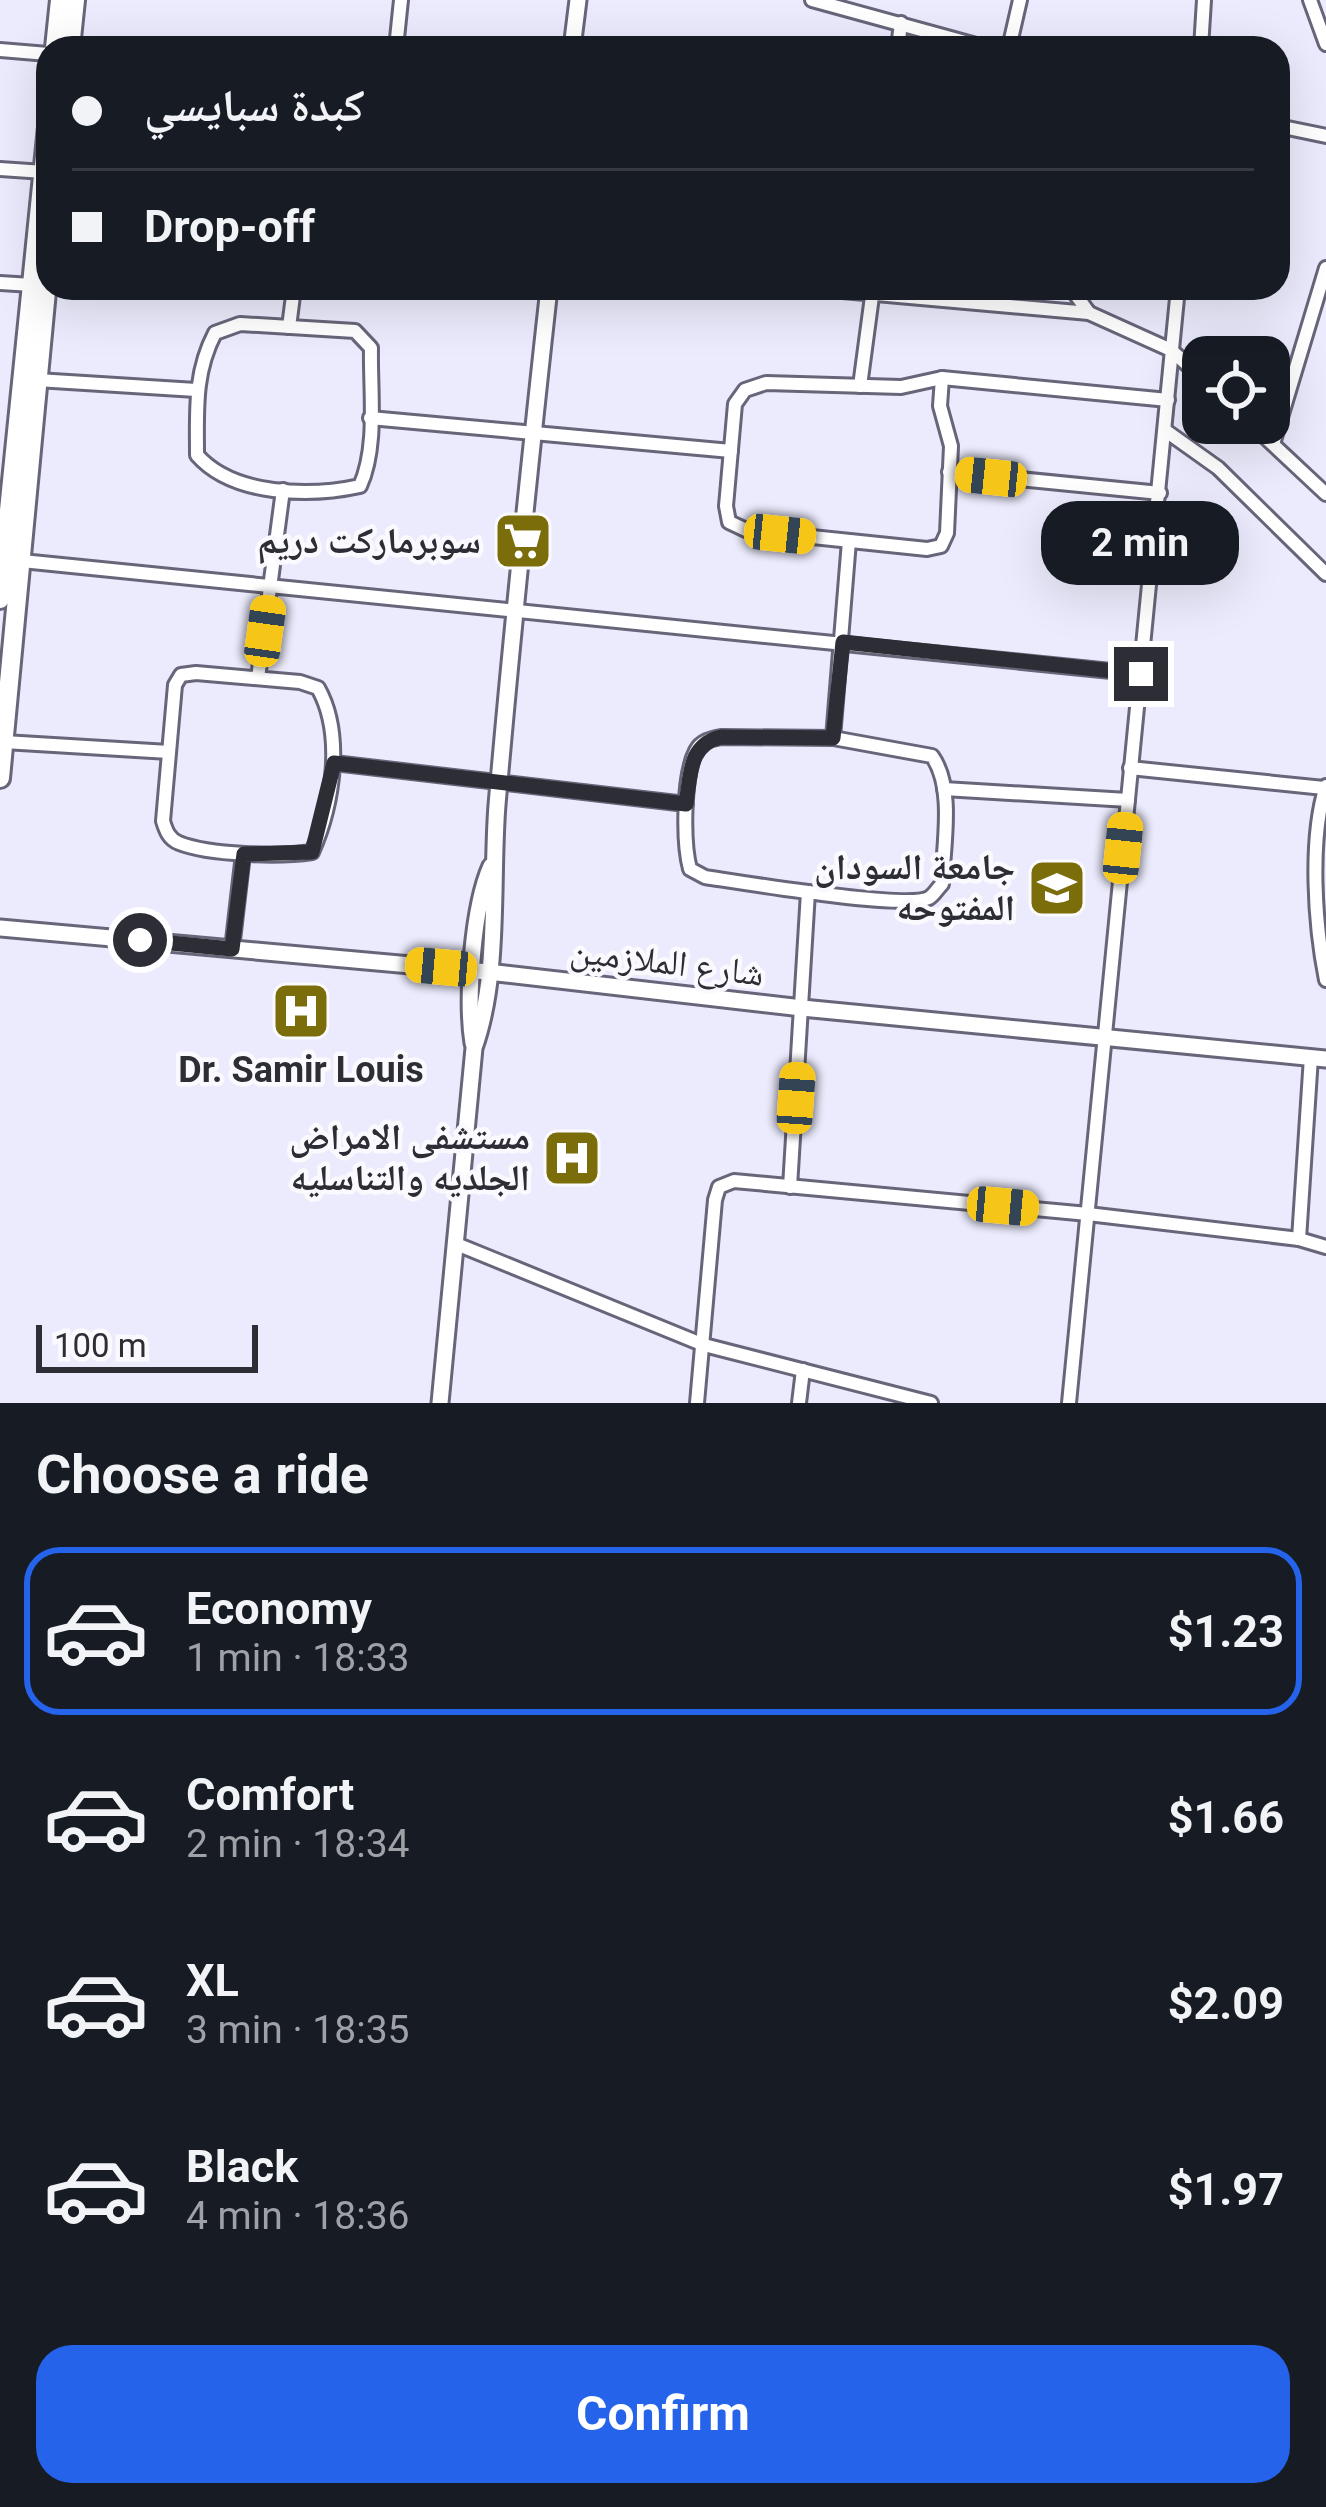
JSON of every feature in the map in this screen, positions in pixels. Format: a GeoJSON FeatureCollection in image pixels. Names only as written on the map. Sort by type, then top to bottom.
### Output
{"type":"FeatureCollection","features":[{"type":"Feature","properties":{"kind":"main road"},"geometry":{"type":"LineString","coordinates":[[57,36],[60,0]]}},
{"type":"Feature","properties":{"kind":"main road"},"geometry":{"type":"LineString","coordinates":[[71,36],[74,0]]}},
{"type":"Feature","properties":{"kind":"main road"},"geometry":{"type":"LineString","coordinates":[[0,599],[9,424],[36,247]]}},
{"type":"Feature","properties":{"kind":"main road"},"geometry":{"type":"LineString","coordinates":[[0,778],[45,300]]}},
{"type":"Feature","properties":{"kind":"street"},"geometry":{"type":"LineString","coordinates":[[397,36],[401,0]]}},
{"type":"Feature","properties":{"kind":"street"},"geometry":{"type":"LineString","coordinates":[[574,36],[578,0]]}},
{"type":"Feature","properties":{"kind":"street"},"geometry":{"type":"LineString","coordinates":[[812,0],[859,6],[945,36]]}},
{"type":"Feature","properties":{"kind":"street"},"geometry":{"type":"LineString","coordinates":[[1012,36],[1020,0]]}},
{"type":"Feature","properties":{"kind":"street"},"geometry":{"type":"LineString","coordinates":[[1202,36],[1204,0]]}},
{"type":"Feature","properties":{"kind":"street"},"geometry":{"type":"LineString","coordinates":[[1310,0],[1326,44]]}},
{"type":"Feature","properties":{"kind":"street"},"geometry":{"type":"LineString","coordinates":[[899,36],[901,23]]}},
{"type":"Feature","properties":{"kind":"street"},"geometry":{"type":"LineString","coordinates":[[0,50],[36,53]]}},
{"type":"Feature","properties":{"kind":"street"},"geometry":{"type":"LineString","coordinates":[[1290,128],[1326,136]]}},
{"type":"Feature","properties":{"kind":"street"},"geometry":{"type":"LineString","coordinates":[[0,169],[36,171]]}},
{"type":"Feature","properties":{"kind":"street"},"geometry":{"type":"LineString","coordinates":[[1290,388],[1326,268]]}},
{"type":"Feature","properties":{"kind":"street"},"geometry":{"type":"LineString","coordinates":[[0,283],[32,285]]}},
{"type":"Feature","properties":{"kind":"street"},"geometry":{"type":"LineString","coordinates":[[289,327],[292,300]]}},
{"type":"Feature","properties":{"kind":"street"},"geometry":{"type":"LineString","coordinates":[[480,971],[495,883],[492,863],[499,784],[548,300]]}},
{"type":"Feature","properties":{"kind":"street"},"geometry":{"type":"LineString","coordinates":[[860,386],[872,300]]}},
{"type":"Feature","properties":{"kind":"street"},"geometry":{"type":"LineString","coordinates":[[961,300],[1089,313],[1171,350],[1182,360]]}},
{"type":"Feature","properties":{"kind":"street"},"geometry":{"type":"LineString","coordinates":[[1080,300],[1089,313]]}},
{"type":"Feature","properties":{"kind":"street"},"geometry":{"type":"LineString","coordinates":[[1069,1403],[1177,300]]}},
{"type":"Feature","properties":{"kind":"street"},"geometry":{"type":"LineString","coordinates":[[240,324],[355,331],[371,348],[367,471],[360,485],[283,490],[225,479],[197,455],[196,390],[214,333],[240,324]]}},
{"type":"Feature","properties":{"kind":"street"},"geometry":{"type":"LineString","coordinates":[[942,379],[940,406],[951,446],[947,533],[940,546],[927,550],[746,530],[729,522],[726,506],[735,404],[745,390],[766,383],[901,387],[942,379],[1168,400]]}},
{"type":"Feature","properties":{"kind":"street"},"geometry":{"type":"LineString","coordinates":[[38,380],[196,390]]}},
{"type":"Feature","properties":{"kind":"street"},"geometry":{"type":"LineString","coordinates":[[370,418],[731,451]]}},
{"type":"Feature","properties":{"kind":"street"},"geometry":{"type":"LineString","coordinates":[[1166,431],[1218,468],[1326,574]]}},
{"type":"Feature","properties":{"kind":"street"},"geometry":{"type":"LineString","coordinates":[[1273,444],[1326,494]]}},
{"type":"Feature","properties":{"kind":"street"},"geometry":{"type":"LineString","coordinates":[[949,472],[1160,493]]}},
{"type":"Feature","properties":{"kind":"street"},"geometry":{"type":"LineString","coordinates":[[259,678],[283,490]]}},
{"type":"Feature","properties":{"kind":"street"},"geometry":{"type":"LineString","coordinates":[[833,738],[849,541]]}},
{"type":"Feature","properties":{"kind":"street"},"geometry":{"type":"LineString","coordinates":[[22,561],[1141,674]]}},
{"type":"Feature","properties":{"kind":"street"},"geometry":{"type":"LineString","coordinates":[[182,675],[259,678],[318,688],[326,703],[334,763],[312,852],[244,854],[177,843],[167,835],[164,821],[169,752],[175,685],[182,675]]}},
{"type":"Feature","properties":{"kind":"street"},"geometry":{"type":"LineString","coordinates":[[721,737],[833,738],[932,756],[940,767],[944,789],[942,884],[929,898],[912,901],[808,892],[705,877],[691,869],[685,852],[686,804],[695,752],[705,741],[721,737]]}},
{"type":"Feature","properties":{"kind":"street"},"geometry":{"type":"LineString","coordinates":[[4,742],[169,752]]}},
{"type":"Feature","properties":{"kind":"street"},"geometry":{"type":"LineString","coordinates":[[334,763],[686,804]]}},
{"type":"Feature","properties":{"kind":"street"},"geometry":{"type":"LineString","coordinates":[[1130,768],[1325,787],[1317,864],[1320,950],[1326,980]]}},
{"type":"Feature","properties":{"kind":"street"},"geometry":{"type":"LineString","coordinates":[[944,789],[1128,800]]}},
{"type":"Feature","properties":{"kind":"street"},"geometry":{"type":"LineString","coordinates":[[232,949],[244,854]]}},
{"type":"Feature","properties":{"kind":"street"},"geometry":{"type":"LineString","coordinates":[[440,1403],[473,1048],[482,1026],[476,937],[484,880],[492,863]]}},
{"type":"Feature","properties":{"kind":"street"},"geometry":{"type":"LineString","coordinates":[[790,1187],[808,892]]}},
{"type":"Feature","properties":{"kind":"street","name":"شارع الملازمين"},"geometry":{"type":"LineString","coordinates":[[0,928],[441,967],[1319,1058]]}},
{"type":"Feature","properties":{"kind":"street"},"geometry":{"type":"LineString","coordinates":[[441,967],[467,950],[476,937]]}},
{"type":"Feature","properties":{"kind":"street"},"geometry":{"type":"LineString","coordinates":[[1299,1239],[1319,1058]]}},
{"type":"Feature","properties":{"kind":"street"},"geometry":{"type":"LineString","coordinates":[[698,1403],[719,1187],[734,1181],[1088,1214],[1299,1239],[1326,1247]]}},
{"type":"Feature","properties":{"kind":"street"},"geometry":{"type":"LineString","coordinates":[[454,1243],[704,1345],[931,1403]]}},
{"type":"Feature","properties":{"kind":"street"},"geometry":{"type":"LineString","coordinates":[[799,1403],[802,1370]]}},
{"type":"Feature","properties":{"kind":"place","name":"سوبرماركت دريم"},"geometry":{"type":"Point","coordinates":[523,541]}},
{"type":"Feature","properties":{"kind":"place","name":"جامعة السودان المفتوحه"},"geometry":{"type":"Point","coordinates":[1057,888]}},
{"type":"Feature","properties":{"kind":"place","name":"Dr. Samir Louis"},"geometry":{"type":"Point","coordinates":[301,1011]}},
{"type":"Feature","properties":{"kind":"place","name":"مستشفى الامراض الجلديه والتناسليه"},"geometry":{"type":"Point","coordinates":[572,1158]}},
{"type":"Feature","properties":{"kind":"route"},"geometry":{"type":"LineString","coordinates":[[140,940],[232,949],[244,854],[312,852],[334,763],[686,804],[695,752],[705,741],[721,737],[833,738],[843,642],[1141,674]]}}]}
